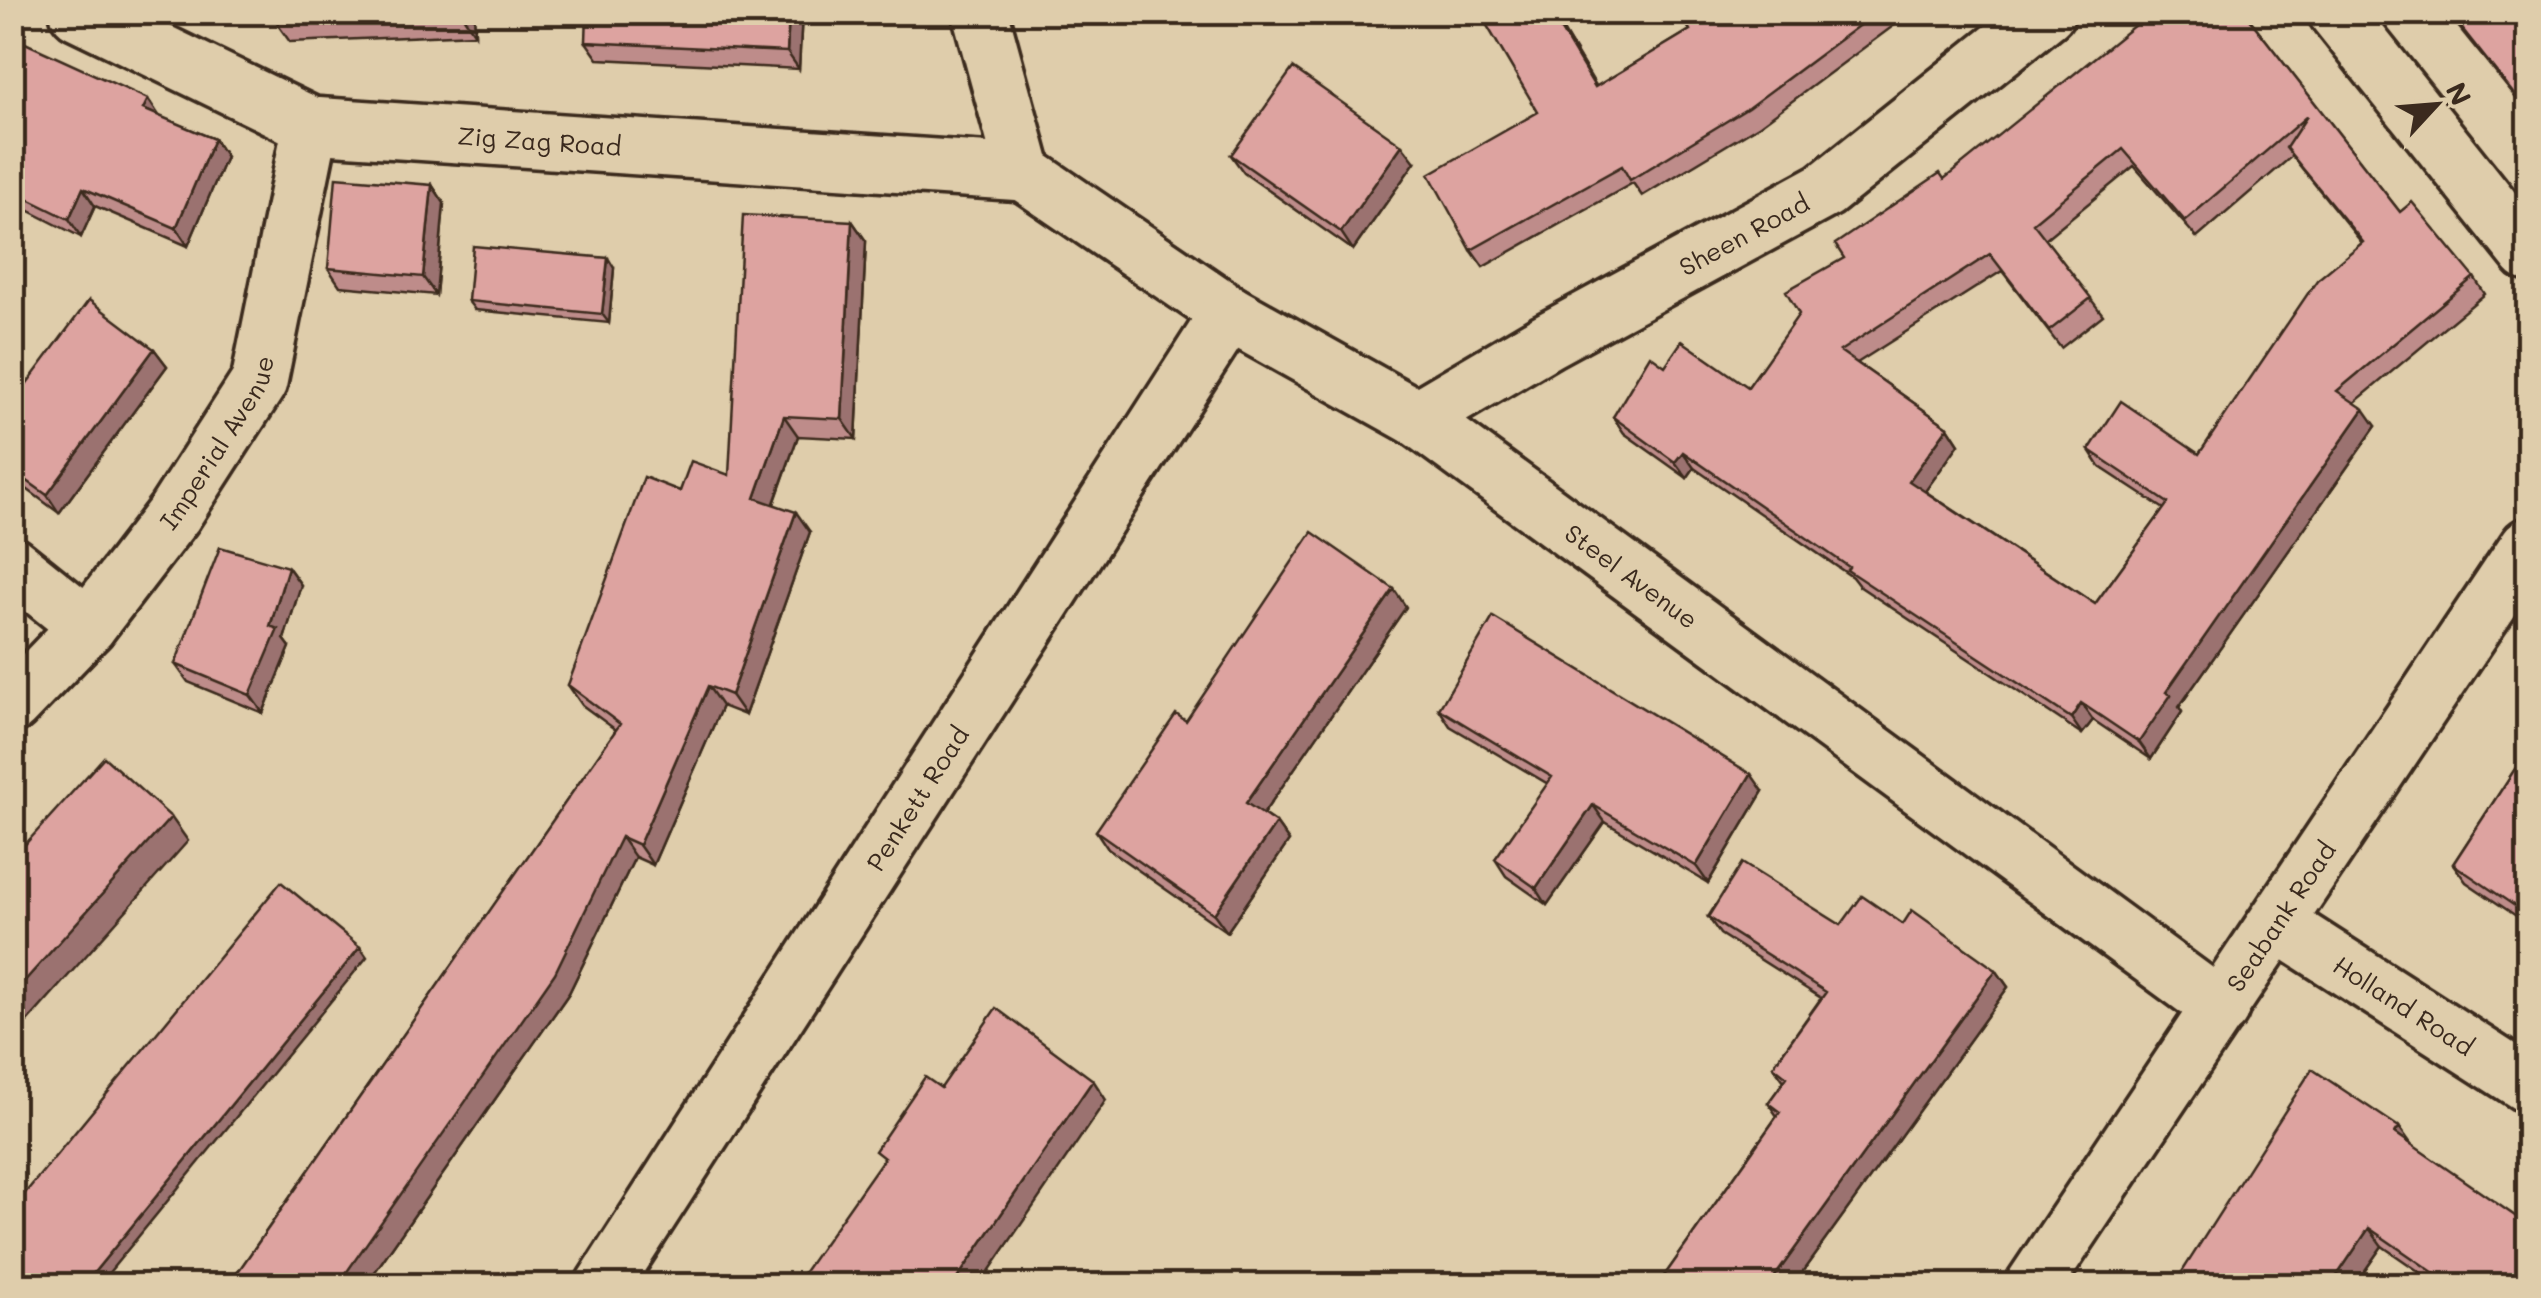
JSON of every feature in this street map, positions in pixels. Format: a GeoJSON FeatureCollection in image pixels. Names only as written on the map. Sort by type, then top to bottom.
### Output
{"type":"FeatureCollection","features":[{"type":"Feature","properties":{"kind":"street","name":"Zig Zag Road"},"geometry":{"type":"LineString","coordinates":[[78,12],[312,125],[1024,173]]}},
{"type":"Feature","properties":{"kind":"street"},"geometry":{"type":"LineString","coordinates":[[980,12],[1024,173]]}},
{"type":"Feature","properties":{"kind":"street","name":"Sheen Road"},"geometry":{"type":"LineString","coordinates":[[1417,418],[1547,340],[1825,190],[2048,12]]}},
{"type":"Feature","properties":{"kind":"street"},"geometry":{"type":"LineString","coordinates":[[2336,12],[2528,253]]}},
{"type":"Feature","properties":{"kind":"street","name":"Imperial Avenue"},"geometry":{"type":"LineString","coordinates":[[12,705],[88,626],[174,514],[259,382],[312,125]]}},
{"type":"Feature","properties":{"kind":"street","name":"Steel Avenue"},"geometry":{"type":"LineString","coordinates":[[1024,173],[1229,312],[1417,418],[2221,1008]]}},
{"type":"Feature","properties":{"kind":"street","name":"Penkett Road"},"geometry":{"type":"LineString","coordinates":[[603,1286],[1229,312]]}},
{"type":"Feature","properties":{"kind":"street","name":"Seabank Road"},"geometry":{"type":"LineString","coordinates":[[2033,1286],[2528,546]]}},
{"type":"Feature","properties":{"kind":"street"},"geometry":{"type":"LineString","coordinates":[[12,565],[88,626]]}},
{"type":"Feature","properties":{"kind":"street","name":"Holland Road"},"geometry":{"type":"LineString","coordinates":[[2278,924],[2528,1085]]}},
{"type":"Feature","properties":{"kind":"building"},"geometry":{"type":"Polygon","coordinates":[[[277,12],[462,12],[463,16],[278,25],[277,12]]]}},
{"type":"Feature","properties":{"kind":"building"},"geometry":{"type":"Polygon","coordinates":[[[587,12],[789,12],[787,52],[586,42],[587,12]]]}},
{"type":"Feature","properties":{"kind":"building"},"geometry":{"type":"Polygon","coordinates":[[[1479,12],[1550,12],[1595,87],[1690,30],[1679,12],[1877,12],[1748,108],[1630,180],[1622,166],[1471,250],[1429,174],[1538,112],[1479,12]]]}},
{"type":"Feature","properties":{"kind":"building"},"geometry":{"type":"Polygon","coordinates":[[[2151,12],[2244,12],[2400,212],[2412,202],[2474,277],[2337,391],[2364,409],[2166,692],[2171,695],[2139,742],[2081,703],[2071,718],[1847,570],[1849,567],[1683,452],[1675,462],[1613,417],[1650,355],[1665,366],[1682,341],[1748,387],[1799,314],[1786,291],[1844,258],[1835,244],[1940,173],[1944,179],[2151,12]],[[2307,116],[2185,221],[2123,149],[2033,223],[2091,298],[2049,331],[1990,254],[1840,351],[1948,427],[1909,481],[2095,604],[2168,503],[2089,450],[2121,401],[2199,454],[2317,280],[2363,242],[2286,148],[2307,116]]]}},
{"type":"Feature","properties":{"kind":"building"},"geometry":{"type":"Polygon","coordinates":[[[2449,12],[2528,12],[2528,112],[2449,12]]]}},
{"type":"Feature","properties":{"kind":"building"},"geometry":{"type":"Polygon","coordinates":[[[12,37],[148,99],[143,109],[214,139],[176,228],[83,188],[69,219],[12,191],[12,37]]]}},
{"type":"Feature","properties":{"kind":"building"},"geometry":{"type":"Polygon","coordinates":[[[1293,68],[1402,145],[1341,232],[1231,155],[1293,68]]]}},
{"type":"Feature","properties":{"kind":"building"},"geometry":{"type":"Polygon","coordinates":[[[336,177],[432,185],[423,277],[328,268],[336,177]]]}},
{"type":"Feature","properties":{"kind":"building"},"geometry":{"type":"Polygon","coordinates":[[[743,215],[852,221],[842,419],[784,416],[755,498],[796,512],[731,695],[708,686],[639,845],[621,837],[555,973],[337,1286],[228,1286],[620,724],[568,685],[644,477],[680,491],[691,461],[729,475],[743,215]]]}},
{"type":"Feature","properties":{"kind":"building"},"geometry":{"type":"Polygon","coordinates":[[[473,246],[608,258],[602,314],[468,301],[473,246]]]}},
{"type":"Feature","properties":{"kind":"building"},"geometry":{"type":"Polygon","coordinates":[[[89,300],[154,349],[47,495],[12,470],[12,375],[25,386],[89,300]]]}},
{"type":"Feature","properties":{"kind":"building"},"geometry":{"type":"Polygon","coordinates":[[[1312,532],[1394,589],[1246,803],[1276,823],[1214,914],[1096,831],[1176,714],[1186,721],[1312,532]]]}},
{"type":"Feature","properties":{"kind":"building"},"geometry":{"type":"Polygon","coordinates":[[[220,547],[288,567],[270,626],[278,629],[250,695],[175,664],[220,547]]]}},
{"type":"Feature","properties":{"kind":"building"},"geometry":{"type":"Polygon","coordinates":[[[1493,617],[1751,774],[1696,866],[1593,805],[1536,888],[1495,859],[1552,777],[1439,709],[1493,617]]]}},
{"type":"Feature","properties":{"kind":"building"},"geometry":{"type":"Polygon","coordinates":[[[2528,749],[2528,915],[2453,864],[2528,749]]]}},
{"type":"Feature","properties":{"kind":"building"},"geometry":{"type":"Polygon","coordinates":[[[104,757],[171,817],[12,995],[12,859],[104,757]]]}},
{"type":"Feature","properties":{"kind":"building"},"geometry":{"type":"Polygon","coordinates":[[[1742,863],[1841,925],[1862,896],[1903,924],[1912,910],[1996,970],[1768,1286],[1657,1286],[1780,1112],[1768,1103],[1787,1077],[1773,1066],[1826,992],[1708,917],[1742,863]]]}},
{"type":"Feature","properties":{"kind":"building"},"geometry":{"type":"Polygon","coordinates":[[[281,882],[360,947],[83,1286],[12,1286],[12,1209],[281,882]]]}},
{"type":"Feature","properties":{"kind":"building"},"geometry":{"type":"Polygon","coordinates":[[[996,1008],[1093,1080],[952,1286],[794,1286],[884,1158],[875,1151],[925,1077],[941,1088],[996,1008]]]}},
{"type":"Feature","properties":{"kind":"building"},"geometry":{"type":"Polygon","coordinates":[[[2312,1069],[2399,1127],[2395,1133],[2528,1225],[2528,1286],[2453,1286],[2369,1228],[2330,1286],[2173,1286],[2312,1069]]]}}]}
